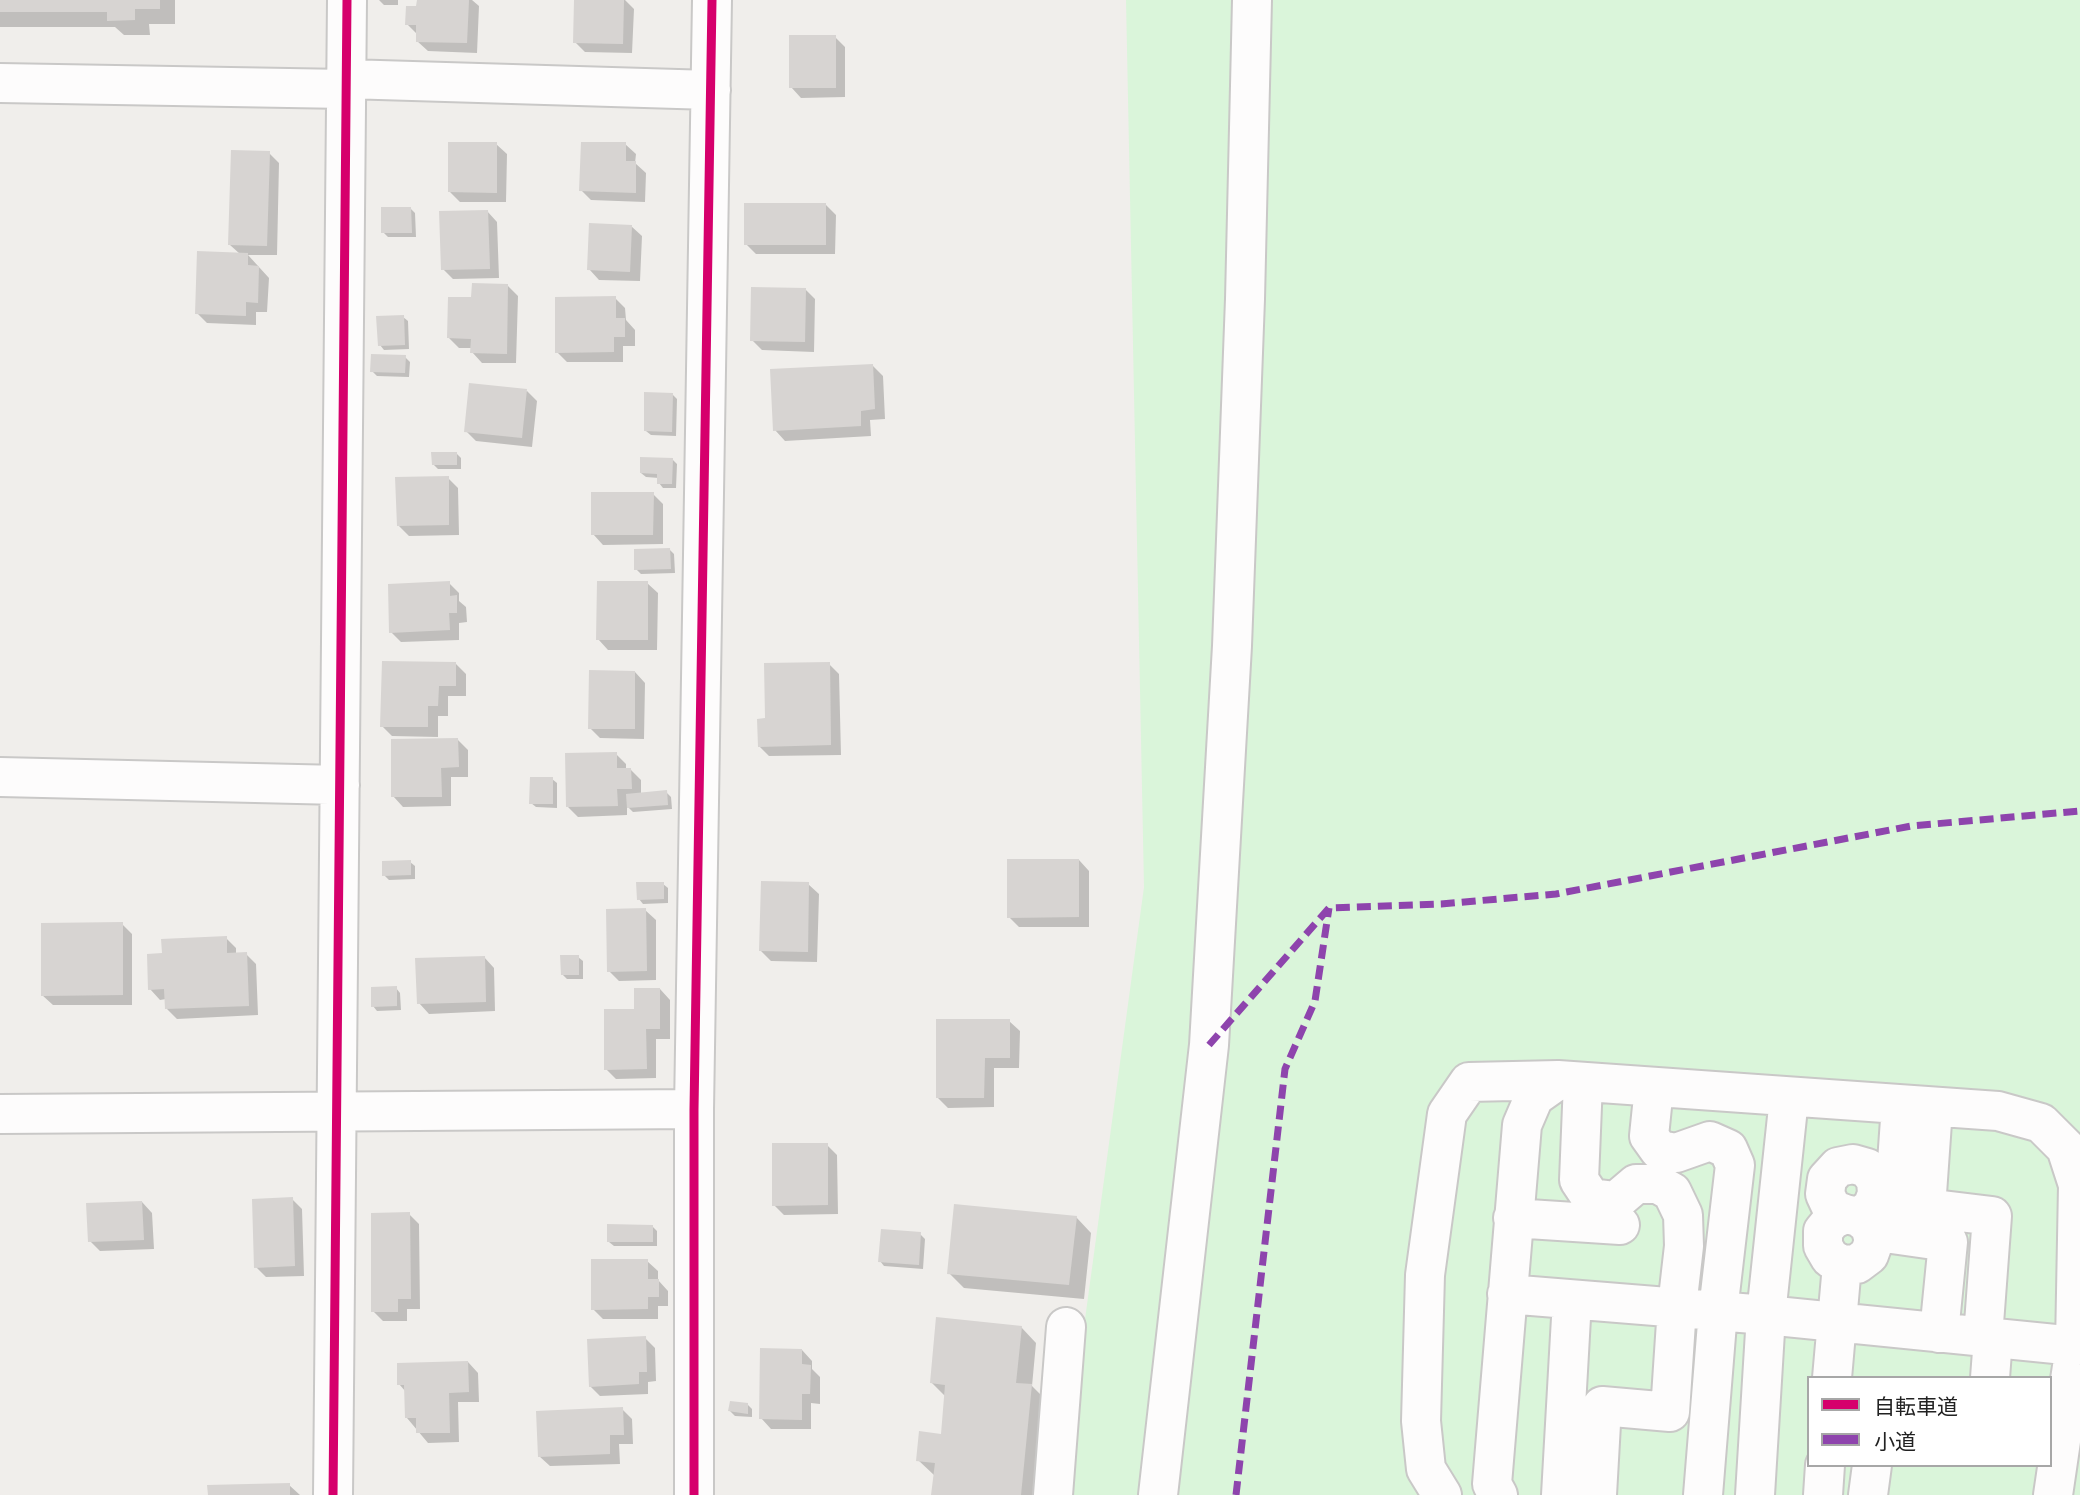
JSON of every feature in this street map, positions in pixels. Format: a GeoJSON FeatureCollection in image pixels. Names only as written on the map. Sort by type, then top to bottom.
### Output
{"type":"FeatureCollection","features":[{"type":"Feature","properties":{"kind":"street"},"geometry":{"type":"LineString","coordinates":[[333,1495],[347,0]]}},
{"type":"Feature","properties":{"kind":"street"},"geometry":{"type":"LineString","coordinates":[[694,1495],[694,1109],[712,0]]}},
{"type":"Feature","properties":{"kind":"street"},"geometry":{"type":"LineString","coordinates":[[1158,1495],[1210,1031],[1232,646],[1245,299],[1252,0]]}},
{"type":"Feature","properties":{"kind":"street"},"geometry":{"type":"LineString","coordinates":[[0,83],[346,84],[711,90]]}},
{"type":"Feature","properties":{"kind":"street"},"geometry":{"type":"LineString","coordinates":[[0,777],[340,785]]}},
{"type":"Feature","properties":{"kind":"street"},"geometry":{"type":"LineString","coordinates":[[1498,1495],[1492,1484],[1522,1125],[1534,1097],[1570,1081]]}},
{"type":"Feature","properties":{"kind":"street"},"geometry":{"type":"LineString","coordinates":[[1570,1081],[1578,1180],[1591,1198],[1616,1201],[1636,1184],[1658,1184],[1672,1192],[1683,1214],[1684,1246],[1670,1412],[1602,1406],[1597,1495]]}},
{"type":"Feature","properties":{"kind":"street"},"geometry":{"type":"LineString","coordinates":[[1442,1495],[1426,1469],[1422,1422],[1425,1275],[1447,1114],[1469,1082],[1570,1081],[1998,1111],[2041,1123],[2066,1148],[2078,1185],[2075,1346],[2053,1495]]}},
{"type":"Feature","properties":{"kind":"street"},"geometry":{"type":"LineString","coordinates":[[1654,1087],[1649,1136],[1659,1150],[1676,1153],[1710,1141],[1728,1150],[1734,1166],[1718,1311],[1703,1495]]}},
{"type":"Feature","properties":{"kind":"street"},"geometry":{"type":"LineString","coordinates":[[1755,1495],[1766,1315],[1789,1098]]}},
{"type":"Feature","properties":{"kind":"street"},"geometry":{"type":"LineString","coordinates":[[1832,1376],[1842,1265],[1857,1264],[1868,1255],[1874,1241],[1870,1226],[1852,1215],[1872,1208],[1877,1194],[1876,1180],[1867,1168],[1853,1164],[1857,1102]]}},
{"type":"Feature","properties":{"kind":"street"},"geometry":{"type":"LineString","coordinates":[[1917,1107],[1892,1234],[1948,1242],[1939,1333]]}},
{"type":"Feature","properties":{"kind":"street"},"geometry":{"type":"LineString","coordinates":[[1917,1107],[1926,1208],[1992,1216],[1988,1337],[1990,1376]]}},
{"type":"Feature","properties":{"kind":"street"},"geometry":{"type":"LineString","coordinates":[[0,1114],[694,1109]]}},
{"type":"Feature","properties":{"kind":"street"},"geometry":{"type":"LineString","coordinates":[[1513,1217],[1580,1235],[1620,1225]]}},
{"type":"Feature","properties":{"kind":"street"},"geometry":{"type":"LineString","coordinates":[[1507,1294],[1766,1315],[2075,1346]]}},
{"type":"Feature","properties":{"kind":"street"},"geometry":{"type":"LineString","coordinates":[[1561,1495],[1572,1300]]}},
{"type":"Feature","properties":{"kind":"street"},"geometry":{"type":"LineString","coordinates":[[1053,1495],[1066,1327]]}},
{"type":"Feature","properties":{"kind":"street"},"geometry":{"type":"LineString","coordinates":[[1823,1495],[1825,1467]]}},
{"type":"Feature","properties":{"kind":"street"},"geometry":{"type":"LineString","coordinates":[[1868,1495],[1872,1467]]}},
{"type":"Feature","properties":{"kind":"green space"},"geometry":{"type":"Polygon","coordinates":[[[1126,0],[2080,0],[2080,1495],[1061,1495],[1144,887],[1126,0]]]}},
{"type":"Feature","properties":{"kind":"building"},"geometry":{"type":"Polygon","coordinates":[[[0,0],[160,0],[160,9],[135,9],[135,20],[107,21],[107,12],[0,12],[0,0]]]}},
{"type":"Feature","properties":{"kind":"building"},"geometry":{"type":"Polygon","coordinates":[[[417,0],[469,0],[467,43],[416,42],[416,25],[405,25],[406,6],[416,6],[417,0]]]}},
{"type":"Feature","properties":{"kind":"building"},"geometry":{"type":"Polygon","coordinates":[[[574,0],[624,0],[623,44],[573,43],[574,0]]]}},
{"type":"Feature","properties":{"kind":"building"},"geometry":{"type":"Polygon","coordinates":[[[789,35],[836,35],[836,88],[789,88],[789,35]]]}},
{"type":"Feature","properties":{"kind":"building"},"geometry":{"type":"Polygon","coordinates":[[[448,142],[497,142],[497,193],[448,192],[448,142]]]}},
{"type":"Feature","properties":{"kind":"building"},"geometry":{"type":"Polygon","coordinates":[[[581,142],[626,142],[626,161],[636,161],[636,193],[579,191],[581,142]]]}},
{"type":"Feature","properties":{"kind":"building"},"geometry":{"type":"Polygon","coordinates":[[[231,150],[270,151],[267,246],[228,245],[231,150]]]}},
{"type":"Feature","properties":{"kind":"building"},"geometry":{"type":"Polygon","coordinates":[[[744,203],[826,203],[826,245],[744,245],[744,203]]]}},
{"type":"Feature","properties":{"kind":"building"},"geometry":{"type":"Polygon","coordinates":[[[381,207],[411,207],[412,233],[381,233],[381,207]]]}},
{"type":"Feature","properties":{"kind":"building"},"geometry":{"type":"Polygon","coordinates":[[[488,210],[490,269],[441,270],[439,211],[488,210]]]}},
{"type":"Feature","properties":{"kind":"building"},"geometry":{"type":"Polygon","coordinates":[[[589,223],[632,225],[630,272],[587,270],[589,223]]]}},
{"type":"Feature","properties":{"kind":"building"},"geometry":{"type":"Polygon","coordinates":[[[197,251],[248,253],[248,265],[259,266],[258,303],[246,302],[246,316],[195,314],[197,251]]]}},
{"type":"Feature","properties":{"kind":"building"},"geometry":{"type":"Polygon","coordinates":[[[472,283],[508,284],[507,354],[470,353],[471,339],[447,338],[448,297],[471,297],[472,283]]]}},
{"type":"Feature","properties":{"kind":"building"},"geometry":{"type":"Polygon","coordinates":[[[751,287],[806,288],[805,342],[750,341],[751,287]]]}},
{"type":"Feature","properties":{"kind":"building"},"geometry":{"type":"Polygon","coordinates":[[[616,296],[616,318],[625,318],[625,337],[614,337],[614,352],[555,353],[555,297],[616,296]]]}},
{"type":"Feature","properties":{"kind":"building"},"geometry":{"type":"Polygon","coordinates":[[[404,315],[405,345],[378,346],[376,316],[404,315]]]}},
{"type":"Feature","properties":{"kind":"building"},"geometry":{"type":"Polygon","coordinates":[[[371,354],[406,355],[405,373],[370,372],[371,354]]]}},
{"type":"Feature","properties":{"kind":"building"},"geometry":{"type":"Polygon","coordinates":[[[873,364],[875,409],[861,411],[861,426],[773,431],[770,369],[873,364]]]}},
{"type":"Feature","properties":{"kind":"building"},"geometry":{"type":"Polygon","coordinates":[[[469,383],[527,389],[522,438],[464,432],[469,383]]]}},
{"type":"Feature","properties":{"kind":"building"},"geometry":{"type":"Polygon","coordinates":[[[644,392],[673,393],[672,432],[644,431],[644,392]]]}},
{"type":"Feature","properties":{"kind":"building"},"geometry":{"type":"Polygon","coordinates":[[[431,452],[457,452],[457,465],[432,465],[431,452]]]}},
{"type":"Feature","properties":{"kind":"building"},"geometry":{"type":"Polygon","coordinates":[[[640,457],[673,458],[672,484],[657,484],[657,474],[640,473],[640,457]]]}},
{"type":"Feature","properties":{"kind":"building"},"geometry":{"type":"Polygon","coordinates":[[[449,476],[449,525],[397,526],[395,477],[449,476]]]}},
{"type":"Feature","properties":{"kind":"building"},"geometry":{"type":"Polygon","coordinates":[[[591,492],[654,492],[653,535],[591,535],[591,492]]]}},
{"type":"Feature","properties":{"kind":"building"},"geometry":{"type":"Polygon","coordinates":[[[670,548],[671,569],[634,570],[634,549],[670,548]]]}},
{"type":"Feature","properties":{"kind":"building"},"geometry":{"type":"Polygon","coordinates":[[[450,581],[450,596],[457,595],[457,613],[449,613],[450,630],[389,633],[388,584],[450,581]]]}},
{"type":"Feature","properties":{"kind":"building"},"geometry":{"type":"Polygon","coordinates":[[[597,581],[648,581],[648,640],[596,640],[597,581]]]}},
{"type":"Feature","properties":{"kind":"building"},"geometry":{"type":"Polygon","coordinates":[[[382,661],[456,662],[456,686],[439,686],[438,706],[428,706],[428,727],[380,727],[382,661]]]}},
{"type":"Feature","properties":{"kind":"building"},"geometry":{"type":"Polygon","coordinates":[[[830,662],[831,745],[758,747],[757,719],[765,718],[764,663],[830,662]]]}},
{"type":"Feature","properties":{"kind":"building"},"geometry":{"type":"Polygon","coordinates":[[[589,670],[635,671],[635,729],[588,729],[589,670]]]}},
{"type":"Feature","properties":{"kind":"building"},"geometry":{"type":"Polygon","coordinates":[[[458,738],[459,767],[441,768],[442,797],[391,797],[391,739],[458,738]]]}},
{"type":"Feature","properties":{"kind":"building"},"geometry":{"type":"Polygon","coordinates":[[[617,752],[617,768],[631,768],[632,789],[617,789],[618,806],[566,807],[565,753],[617,752]]]}},
{"type":"Feature","properties":{"kind":"building"},"geometry":{"type":"Polygon","coordinates":[[[530,777],[553,777],[553,804],[529,804],[530,777]]]}},
{"type":"Feature","properties":{"kind":"building"},"geometry":{"type":"Polygon","coordinates":[[[667,790],[668,805],[627,808],[626,794],[667,790]]]}},
{"type":"Feature","properties":{"kind":"building"},"geometry":{"type":"Polygon","coordinates":[[[1007,859],[1079,859],[1079,917],[1007,918],[1007,859]]]}},
{"type":"Feature","properties":{"kind":"building"},"geometry":{"type":"Polygon","coordinates":[[[411,860],[411,875],[382,876],[382,861],[411,860]]]}},
{"type":"Feature","properties":{"kind":"building"},"geometry":{"type":"Polygon","coordinates":[[[761,881],[809,882],[808,952],[759,951],[761,881]]]}},
{"type":"Feature","properties":{"kind":"building"},"geometry":{"type":"Polygon","coordinates":[[[636,882],[664,882],[664,899],[637,900],[636,882]]]}},
{"type":"Feature","properties":{"kind":"building"},"geometry":{"type":"Polygon","coordinates":[[[646,908],[647,971],[607,972],[606,909],[646,908]]]}},
{"type":"Feature","properties":{"kind":"building"},"geometry":{"type":"Polygon","coordinates":[[[123,922],[123,995],[41,996],[41,923],[123,922]]]}},
{"type":"Feature","properties":{"kind":"building"},"geometry":{"type":"Polygon","coordinates":[[[227,936],[227,953],[247,952],[249,1006],[165,1009],[164,989],[148,990],[147,954],[162,953],[161,939],[227,936]]]}},
{"type":"Feature","properties":{"kind":"building"},"geometry":{"type":"Polygon","coordinates":[[[560,955],[579,955],[579,975],[561,975],[560,955]]]}},
{"type":"Feature","properties":{"kind":"building"},"geometry":{"type":"Polygon","coordinates":[[[485,956],[486,1002],[417,1004],[415,958],[485,956]]]}},
{"type":"Feature","properties":{"kind":"building"},"geometry":{"type":"Polygon","coordinates":[[[397,986],[397,1006],[371,1007],[371,987],[397,986]]]}},
{"type":"Feature","properties":{"kind":"building"},"geometry":{"type":"Polygon","coordinates":[[[634,988],[660,988],[660,1029],[646,1029],[647,1069],[604,1070],[604,1009],[634,1009],[634,988]]]}},
{"type":"Feature","properties":{"kind":"building"},"geometry":{"type":"Polygon","coordinates":[[[936,1019],[1010,1019],[1010,1058],[985,1058],[984,1098],[936,1098],[936,1019]]]}},
{"type":"Feature","properties":{"kind":"building"},"geometry":{"type":"Polygon","coordinates":[[[772,1143],[828,1143],[828,1205],[772,1206],[772,1143]]]}},
{"type":"Feature","properties":{"kind":"building"},"geometry":{"type":"Polygon","coordinates":[[[293,1197],[295,1266],[254,1268],[252,1199],[293,1197]]]}},
{"type":"Feature","properties":{"kind":"building"},"geometry":{"type":"Polygon","coordinates":[[[142,1201],[144,1240],[88,1242],[86,1203],[142,1201]]]}},
{"type":"Feature","properties":{"kind":"building"},"geometry":{"type":"Polygon","coordinates":[[[954,1204],[1077,1216],[1069,1285],[947,1274],[954,1204]]]}},
{"type":"Feature","properties":{"kind":"building"},"geometry":{"type":"Polygon","coordinates":[[[410,1212],[411,1299],[398,1299],[398,1312],[371,1312],[371,1213],[410,1212]]]}},
{"type":"Feature","properties":{"kind":"building"},"geometry":{"type":"Polygon","coordinates":[[[607,1224],[653,1225],[653,1242],[607,1242],[607,1224]]]}},
{"type":"Feature","properties":{"kind":"building"},"geometry":{"type":"Polygon","coordinates":[[[881,1229],[921,1232],[919,1265],[878,1262],[881,1229]]]}},
{"type":"Feature","properties":{"kind":"building"},"geometry":{"type":"Polygon","coordinates":[[[591,1259],[648,1259],[648,1279],[659,1279],[659,1297],[648,1297],[648,1309],[591,1310],[591,1259]]]}},
{"type":"Feature","properties":{"kind":"building"},"geometry":{"type":"Polygon","coordinates":[[[936,1317],[1022,1326],[1016,1383],[1032,1384],[1021,1495],[931,1495],[935,1463],[916,1461],[919,1431],[941,1434],[945,1385],[930,1383],[936,1317]]]}},
{"type":"Feature","properties":{"kind":"building"},"geometry":{"type":"Polygon","coordinates":[[[646,1336],[647,1372],[639,1372],[639,1384],[589,1387],[587,1339],[646,1336]]]}},
{"type":"Feature","properties":{"kind":"building"},"geometry":{"type":"Polygon","coordinates":[[[760,1348],[802,1349],[802,1364],[811,1365],[810,1394],[802,1394],[802,1420],[759,1419],[760,1348]]]}},
{"type":"Feature","properties":{"kind":"building"},"geometry":{"type":"Polygon","coordinates":[[[468,1361],[469,1392],[449,1393],[450,1433],[416,1433],[416,1418],[405,1418],[404,1385],[397,1385],[397,1363],[468,1361]]]}},
{"type":"Feature","properties":{"kind":"building"},"geometry":{"type":"Polygon","coordinates":[[[730,1401],[748,1403],[748,1414],[728,1411],[730,1401]]]}},
{"type":"Feature","properties":{"kind":"building"},"geometry":{"type":"Polygon","coordinates":[[[623,1407],[624,1435],[610,1435],[610,1454],[538,1457],[536,1411],[623,1407]]]}},
{"type":"Feature","properties":{"kind":"building"},"geometry":{"type":"Polygon","coordinates":[[[290,1483],[290,1495],[208,1495],[207,1485],[290,1483]]]}},
{"type":"Feature","properties":{"kind":"marked path"},"geometry":{"type":"LineString","coordinates":[[1209,1045],[1329,908],[1441,904],[1556,894],[1911,826],[2080,811]]}},
{"type":"Feature","properties":{"kind":"marked path"},"geometry":{"type":"LineString","coordinates":[[1236,1495],[1285,1069],[1315,1001],[1329,908]]}},
{"type":"Feature","properties":{"kind":"cycle path"},"geometry":{"type":"LineString","coordinates":[[333,1495],[347,0]]}},
{"type":"Feature","properties":{"kind":"cycle path"},"geometry":{"type":"LineString","coordinates":[[694,1495],[694,1109],[712,0]]}}]}
